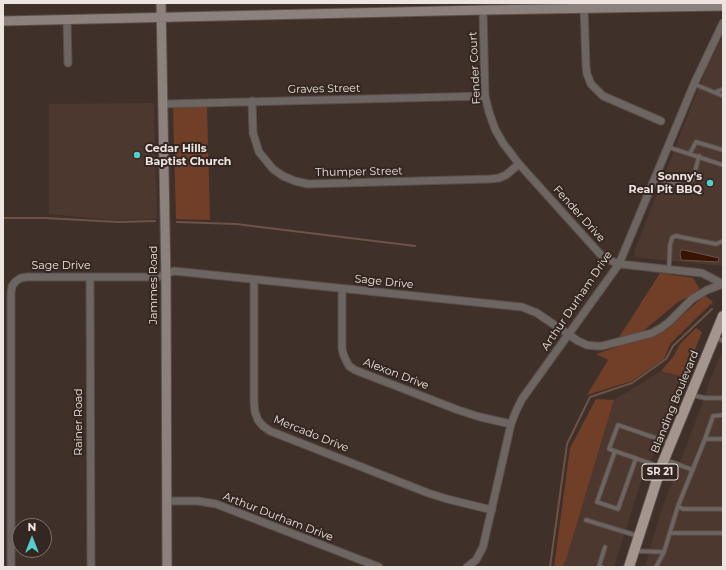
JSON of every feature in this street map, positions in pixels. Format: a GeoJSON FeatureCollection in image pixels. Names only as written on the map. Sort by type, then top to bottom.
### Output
{"type":"FeatureCollection","features":[{"type":"Feature","properties":{"kind":"main road","name":"Blanding Boulevard"},"geometry":{"type":"LineString","coordinates":[[629,567],[663,463],[690,395],[718,339],[723,318]]}},
{"type":"Feature","properties":{"kind":"street","name":"Jammes Road"},"geometry":{"type":"LineString","coordinates":[[161,3],[166,274],[167,567]]}},
{"type":"Feature","properties":{"kind":"street"},"geometry":{"type":"LineString","coordinates":[[3,21],[723,6]]}},
{"type":"Feature","properties":{"kind":"street"},"geometry":{"type":"LineString","coordinates":[[584,8],[586,66],[591,84],[603,96],[661,121]]}},
{"type":"Feature","properties":{"kind":"street","name":"Fender Court"},"geometry":{"type":"LineString","coordinates":[[483,10],[485,96],[488,112],[495,129],[507,149],[519,164]]}},
{"type":"Feature","properties":{"kind":"street"},"geometry":{"type":"LineString","coordinates":[[67,20],[68,63]]}},
{"type":"Feature","properties":{"kind":"street","name":"Arthur Durham Drive"},"geometry":{"type":"LineString","coordinates":[[467,567],[476,560],[483,547],[511,424],[516,411],[522,399],[618,264],[694,84],[723,23]]}},
{"type":"Feature","properties":{"kind":"street","name":"Graves Street"},"geometry":{"type":"LineString","coordinates":[[163,104],[485,96]]}},
{"type":"Feature","properties":{"kind":"street","name":"Thumper Street"},"geometry":{"type":"LineString","coordinates":[[252,102],[253,133],[259,152],[273,169],[283,176],[295,181],[308,184],[490,180],[506,175],[519,164]]}},
{"type":"Feature","properties":{"kind":"street","name":"Fender Drive"},"geometry":{"type":"LineString","coordinates":[[519,164],[600,254],[607,259],[618,264],[702,273],[723,284]]}},
{"type":"Feature","properties":{"kind":"street","name":"Sage Drive"},"geometry":{"type":"LineString","coordinates":[[7,340],[12,286],[21,278],[27,277],[158,277],[174,272],[522,307],[537,313],[578,341],[587,345],[602,346],[652,333],[669,322],[692,299],[707,290],[723,284]]}},
{"type":"Feature","properties":{"kind":"street","name":"Rainer Road"},"geometry":{"type":"LineString","coordinates":[[90,277],[91,567]]}},
{"type":"Feature","properties":{"kind":"street","name":"Mercado Drive"},"geometry":{"type":"LineString","coordinates":[[254,280],[254,403],[258,420],[263,426],[270,431],[428,493],[492,510]]}},
{"type":"Feature","properties":{"kind":"street","name":"Alexon Drive"},"geometry":{"type":"LineString","coordinates":[[342,289],[342,349],[349,366],[355,370],[458,410],[511,424]]}},
{"type":"Feature","properties":{"kind":"street"},"geometry":{"type":"LineString","coordinates":[[7,340],[11,567]]}},
{"type":"Feature","properties":{"kind":"street","name":"Arthur Durham Drive"},"geometry":{"type":"LineString","coordinates":[[167,501],[198,501],[216,504],[379,567]]}},
{"type":"Feature","properties":{"kind":"lane"},"geometry":{"type":"LineString","coordinates":[[694,84],[723,96]]}},
{"type":"Feature","properties":{"kind":"lane"},"geometry":{"type":"LineString","coordinates":[[716,92],[723,88]]}},
{"type":"Feature","properties":{"kind":"lane"},"geometry":{"type":"LineString","coordinates":[[690,154],[696,142],[723,150]]}},
{"type":"Feature","properties":{"kind":"lane"},"geometry":{"type":"LineString","coordinates":[[668,147],[723,165]]}},
{"type":"Feature","properties":{"kind":"lane"},"geometry":{"type":"LineString","coordinates":[[655,178],[685,186],[693,179],[699,156]]}},
{"type":"Feature","properties":{"kind":"lane"},"geometry":{"type":"LineString","coordinates":[[669,269],[670,245],[673,237],[676,236],[716,244],[723,241]]}},
{"type":"Feature","properties":{"kind":"lane"},"geometry":{"type":"LineString","coordinates":[[690,395],[705,398],[723,398]]}},
{"type":"Feature","properties":{"kind":"lane"},"geometry":{"type":"LineString","coordinates":[[656,567],[664,552],[678,506],[713,416],[723,415]]}},
{"type":"Feature","properties":{"kind":"lane"},"geometry":{"type":"LineString","coordinates":[[671,443],[618,425],[609,449],[636,458],[693,470]]}},
{"type":"Feature","properties":{"kind":"lane"},"geometry":{"type":"LineString","coordinates":[[705,439],[723,439]]}},
{"type":"Feature","properties":{"kind":"lane"},"geometry":{"type":"LineString","coordinates":[[615,451],[597,502],[618,509],[636,458]]}},
{"type":"Feature","properties":{"kind":"lane"},"geometry":{"type":"LineString","coordinates":[[678,506],[683,509],[723,509]]}},
{"type":"Feature","properties":{"kind":"lane"},"geometry":{"type":"LineString","coordinates":[[586,520],[638,536]]}},
{"type":"Feature","properties":{"kind":"lane"},"geometry":{"type":"LineString","coordinates":[[670,533],[723,533]]}},
{"type":"Feature","properties":{"kind":"lane"},"geometry":{"type":"LineString","coordinates":[[602,567],[599,566],[605,547]]}},
{"type":"Feature","properties":{"kind":"lane"},"geometry":{"type":"LineString","coordinates":[[634,551],[664,552]]}},
{"type":"Feature","properties":{"kind":"shaded area"},"geometry":{"type":"Polygon","coordinates":[[[723,36],[723,266],[635,256],[634,252],[707,67],[723,36]]]}},
{"type":"Feature","properties":{"kind":"shaded area"},"geometry":{"type":"Polygon","coordinates":[[[154,103],[157,219],[112,220],[49,214],[49,104],[154,103]]]}},
{"type":"Feature","properties":{"kind":"shaded area"},"geometry":{"type":"Polygon","coordinates":[[[207,106],[210,220],[176,219],[173,108],[207,106]]]}},
{"type":"Feature","properties":{"kind":"shaded area"},"geometry":{"type":"Polygon","coordinates":[[[681,250],[719,258],[718,262],[681,260],[681,250]]]}},
{"type":"Feature","properties":{"kind":"shaded area"},"geometry":{"type":"Polygon","coordinates":[[[660,273],[693,278],[699,288],[698,292],[678,302],[642,332],[618,339],[660,273]]]}},
{"type":"Feature","properties":{"kind":"shaded area"},"geometry":{"type":"Polygon","coordinates":[[[705,295],[713,302],[670,344],[664,359],[632,381],[587,395],[608,360],[596,354],[666,330],[705,295]]]}},
{"type":"Feature","properties":{"kind":"shaded area"},"geometry":{"type":"Polygon","coordinates":[[[696,328],[702,332],[684,377],[661,371],[673,357],[680,344],[696,328]]]}},
{"type":"Feature","properties":{"kind":"shaded area"},"geometry":{"type":"Polygon","coordinates":[[[723,349],[723,567],[645,567],[661,511],[706,394],[707,387],[723,349]]]}},
{"type":"Feature","properties":{"kind":"shaded area"},"geometry":{"type":"Polygon","coordinates":[[[661,371],[684,377],[655,453],[644,472],[614,567],[562,567],[566,560],[614,400],[661,371]]]}},
{"type":"Feature","properties":{"kind":"shaded area"},"geometry":{"type":"Polygon","coordinates":[[[596,399],[614,400],[566,560],[562,567],[554,567],[570,448],[596,399]]]}},
{"type":"Feature","properties":{"kind":"waterway"},"geometry":{"type":"LineString","coordinates":[[3,218],[45,218],[118,222],[155,221]]}},
{"type":"Feature","properties":{"kind":"waterway"},"geometry":{"type":"LineString","coordinates":[[177,222],[236,224],[415,246]]}},
{"type":"Feature","properties":{"kind":"waterway"},"geometry":{"type":"LineString","coordinates":[[550,567],[567,444],[590,397],[632,383],[666,359],[673,346],[712,309]]}},
{"type":"Feature","properties":{"kind":"place","name":"Cedar Hills Baptist Church"},"geometry":{"type":"Point","coordinates":[137,155]}},
{"type":"Feature","properties":{"kind":"place","name":"Sonny's Real Pit BBQ"},"geometry":{"type":"Point","coordinates":[710,183]}}]}
